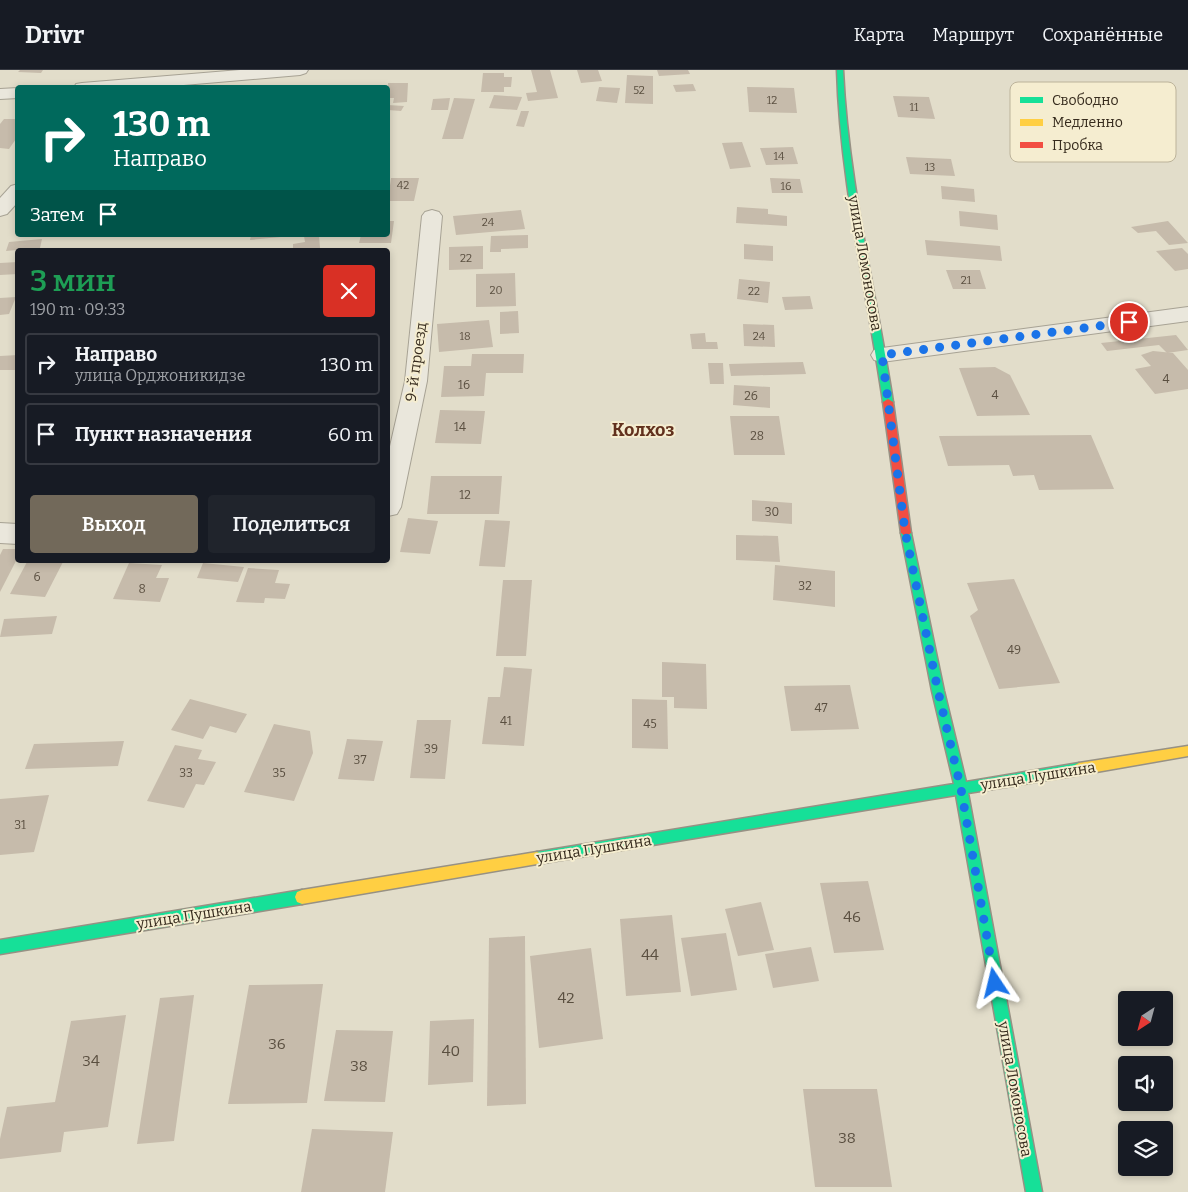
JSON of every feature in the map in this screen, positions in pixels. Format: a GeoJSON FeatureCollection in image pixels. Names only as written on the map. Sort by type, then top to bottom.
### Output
{"type":"FeatureCollection","features":[{"type":"Feature","properties":{"kind":"street"},"geometry":{"type":"LineString","coordinates":[[118,85],[300,70]]}},
{"type":"Feature","properties":{"kind":"street","name":"улица Ломоносова"},"geometry":{"type":"LineString","coordinates":[[840,70],[840,94],[852,186],[882,355],[905,531],[938,691],[961,789],[1034,1192]]}},
{"type":"Feature","properties":{"kind":"street"},"geometry":{"type":"LineString","coordinates":[[0,94],[15,93]]}},
{"type":"Feature","properties":{"kind":"street"},"geometry":{"type":"LineString","coordinates":[[0,210],[15,193]]}},
{"type":"Feature","properties":{"kind":"street","name":"9-й проезд"},"geometry":{"type":"LineString","coordinates":[[390,498],[416,381],[432,216]]}},
{"type":"Feature","properties":{"kind":"street"},"geometry":{"type":"LineString","coordinates":[[882,355],[1188,314]]}},
{"type":"Feature","properties":{"kind":"street"},"geometry":{"type":"LineString","coordinates":[[0,533],[15,534]]}},
{"type":"Feature","properties":{"kind":"street","name":"улица Пушкина"},"geometry":{"type":"LineString","coordinates":[[0,947],[1188,751]]}},
{"type":"Feature","properties":{"kind":"building"},"geometry":{"type":"Polygon","coordinates":[[[20,70],[43,70],[41,73],[18,72],[20,70]]]}},
{"type":"Feature","properties":{"kind":"building"},"geometry":{"type":"Polygon","coordinates":[[[531,70],[550,70],[558,98],[528,101],[526,93],[537,92],[531,70]]]}},
{"type":"Feature","properties":{"kind":"building"},"geometry":{"type":"Polygon","coordinates":[[[577,70],[598,70],[602,81],[581,83],[577,70]]]}},
{"type":"Feature","properties":{"kind":"building"},"geometry":{"type":"Polygon","coordinates":[[[657,70],[688,70],[690,74],[659,76],[657,70]]]}},
{"type":"Feature","properties":{"kind":"building"},"geometry":{"type":"Polygon","coordinates":[[[483,73],[504,73],[504,77],[512,77],[511,87],[504,87],[504,92],[481,92],[483,73]]]}},
{"type":"Feature","properties":{"kind":"building"},"geometry":{"type":"Polygon","coordinates":[[[627,75],[653,76],[653,104],[625,103],[627,75]]]}},
{"type":"Feature","properties":{"kind":"building"},"geometry":{"type":"Polygon","coordinates":[[[388,83],[408,83],[407,102],[393,103],[394,98],[390,98],[390,85],[388,83]]]}},
{"type":"Feature","properties":{"kind":"building"},"geometry":{"type":"Polygon","coordinates":[[[693,84],[696,91],[676,92],[673,85],[693,84]]]}},
{"type":"Feature","properties":{"kind":"building"},"geometry":{"type":"Polygon","coordinates":[[[599,87],[620,88],[617,103],[596,101],[599,87]]]}},
{"type":"Feature","properties":{"kind":"building"},"geometry":{"type":"Polygon","coordinates":[[[747,87],[794,88],[797,113],[749,112],[747,87]]]}},
{"type":"Feature","properties":{"kind":"building"},"geometry":{"type":"Polygon","coordinates":[[[494,95],[522,97],[517,110],[489,108],[494,95]]]}},
{"type":"Feature","properties":{"kind":"building"},"geometry":{"type":"Polygon","coordinates":[[[893,96],[929,97],[935,119],[898,117],[893,96]]]}},
{"type":"Feature","properties":{"kind":"building"},"geometry":{"type":"Polygon","coordinates":[[[450,98],[448,110],[431,110],[433,99],[450,98]]]}},
{"type":"Feature","properties":{"kind":"building"},"geometry":{"type":"Polygon","coordinates":[[[454,98],[475,99],[463,139],[442,139],[454,98]]]}},
{"type":"Feature","properties":{"kind":"building"},"geometry":{"type":"Polygon","coordinates":[[[390,105],[404,106],[401,111],[390,110],[390,105]]]}},
{"type":"Feature","properties":{"kind":"building"},"geometry":{"type":"Polygon","coordinates":[[[521,111],[529,111],[524,127],[516,126],[521,111]]]}},
{"type":"Feature","properties":{"kind":"building"},"geometry":{"type":"Polygon","coordinates":[[[4,119],[15,119],[15,140],[9,149],[0,148],[0,124],[4,119]]]}},
{"type":"Feature","properties":{"kind":"building"},"geometry":{"type":"Polygon","coordinates":[[[742,142],[751,167],[730,169],[722,143],[742,142]]]}},
{"type":"Feature","properties":{"kind":"building"},"geometry":{"type":"Polygon","coordinates":[[[793,147],[798,164],[766,165],[760,148],[793,147]]]}},
{"type":"Feature","properties":{"kind":"building"},"geometry":{"type":"Polygon","coordinates":[[[906,157],[951,159],[955,176],[910,174],[906,157]]]}},
{"type":"Feature","properties":{"kind":"building"},"geometry":{"type":"Polygon","coordinates":[[[391,178],[419,178],[414,201],[390,201],[391,178]]]}},
{"type":"Feature","properties":{"kind":"building"},"geometry":{"type":"Polygon","coordinates":[[[770,178],[800,179],[803,193],[772,193],[770,178]]]}},
{"type":"Feature","properties":{"kind":"building"},"geometry":{"type":"Polygon","coordinates":[[[941,186],[974,189],[975,202],[942,199],[941,186]]]}},
{"type":"Feature","properties":{"kind":"building"},"geometry":{"type":"Polygon","coordinates":[[[737,207],[768,209],[768,214],[787,216],[787,226],[736,223],[737,207]]]}},
{"type":"Feature","properties":{"kind":"building"},"geometry":{"type":"Polygon","coordinates":[[[521,210],[525,229],[456,235],[453,216],[521,210]]]}},
{"type":"Feature","properties":{"kind":"building"},"geometry":{"type":"Polygon","coordinates":[[[959,211],[997,215],[998,230],[960,226],[959,211]]]}},
{"type":"Feature","properties":{"kind":"building"},"geometry":{"type":"Polygon","coordinates":[[[390,221],[394,221],[391,243],[359,243],[360,237],[390,237],[390,221]]]}},
{"type":"Feature","properties":{"kind":"building"},"geometry":{"type":"Polygon","coordinates":[[[1168,221],[1188,243],[1169,245],[1156,231],[1138,233],[1131,227],[1168,221]]]}},
{"type":"Feature","properties":{"kind":"building"},"geometry":{"type":"Polygon","coordinates":[[[528,235],[528,248],[501,249],[501,252],[490,252],[491,236],[528,235]]]}},
{"type":"Feature","properties":{"kind":"building"},"geometry":{"type":"Polygon","coordinates":[[[251,237],[281,237],[250,240],[251,237]]]}},
{"type":"Feature","properties":{"kind":"building"},"geometry":{"type":"Polygon","coordinates":[[[304,237],[319,237],[320,248],[293,248],[293,244],[305,242],[304,237]]]}},
{"type":"Feature","properties":{"kind":"building"},"geometry":{"type":"Polygon","coordinates":[[[42,239],[40,248],[15,248],[15,250],[6,251],[9,242],[42,239]]]}},
{"type":"Feature","properties":{"kind":"building"},"geometry":{"type":"Polygon","coordinates":[[[925,240],[1000,246],[1002,261],[927,255],[925,240]]]}},
{"type":"Feature","properties":{"kind":"building"},"geometry":{"type":"Polygon","coordinates":[[[744,244],[773,246],[773,261],[744,259],[744,244]]]}},
{"type":"Feature","properties":{"kind":"building"},"geometry":{"type":"Polygon","coordinates":[[[483,246],[483,269],[449,270],[449,247],[483,246]]]}},
{"type":"Feature","properties":{"kind":"building"},"geometry":{"type":"Polygon","coordinates":[[[1182,248],[1188,254],[1188,269],[1175,271],[1156,251],[1182,248]]]}},
{"type":"Feature","properties":{"kind":"building"},"geometry":{"type":"Polygon","coordinates":[[[15,262],[15,274],[0,275],[0,263],[15,262]]]}},
{"type":"Feature","properties":{"kind":"building"},"geometry":{"type":"Polygon","coordinates":[[[946,270],[980,270],[986,289],[953,289],[946,270]]]}},
{"type":"Feature","properties":{"kind":"building"},"geometry":{"type":"Polygon","coordinates":[[[515,273],[516,306],[476,307],[476,274],[515,273]]]}},
{"type":"Feature","properties":{"kind":"building"},"geometry":{"type":"Polygon","coordinates":[[[739,279],[770,282],[768,303],[737,299],[739,279]]]}},
{"type":"Feature","properties":{"kind":"building"},"geometry":{"type":"Polygon","coordinates":[[[810,296],[813,309],[785,310],[782,297],[810,296]]]}},
{"type":"Feature","properties":{"kind":"building"},"geometry":{"type":"Polygon","coordinates":[[[15,297],[9,314],[0,315],[0,298],[15,297]]]}},
{"type":"Feature","properties":{"kind":"building"},"geometry":{"type":"Polygon","coordinates":[[[518,311],[519,333],[500,334],[500,312],[518,311]]]}},
{"type":"Feature","properties":{"kind":"building"},"geometry":{"type":"Polygon","coordinates":[[[489,320],[493,347],[439,352],[437,324],[489,320]]]}},
{"type":"Feature","properties":{"kind":"building"},"geometry":{"type":"Polygon","coordinates":[[[743,324],[774,325],[775,347],[744,346],[743,324]]]}},
{"type":"Feature","properties":{"kind":"building"},"geometry":{"type":"Polygon","coordinates":[[[705,333],[706,342],[717,342],[718,349],[692,349],[690,334],[705,333]]]}},
{"type":"Feature","properties":{"kind":"building"},"geometry":{"type":"Polygon","coordinates":[[[1176,335],[1188,350],[1167,353],[1159,345],[1107,351],[1101,343],[1176,335]]]}},
{"type":"Feature","properties":{"kind":"building"},"geometry":{"type":"Polygon","coordinates":[[[1153,351],[1173,353],[1188,370],[1188,389],[1155,394],[1135,369],[1151,366],[1141,355],[1153,351]]]}},
{"type":"Feature","properties":{"kind":"building"},"geometry":{"type":"Polygon","coordinates":[[[472,354],[524,354],[523,373],[486,373],[484,396],[441,397],[444,366],[471,366],[472,354]]]}},
{"type":"Feature","properties":{"kind":"building"},"geometry":{"type":"Polygon","coordinates":[[[15,355],[15,370],[0,370],[0,356],[15,355]]]}},
{"type":"Feature","properties":{"kind":"building"},"geometry":{"type":"Polygon","coordinates":[[[803,362],[806,374],[731,376],[729,364],[803,362]]]}},
{"type":"Feature","properties":{"kind":"building"},"geometry":{"type":"Polygon","coordinates":[[[708,363],[723,363],[724,384],[710,384],[708,363]]]}},
{"type":"Feature","properties":{"kind":"building"},"geometry":{"type":"Polygon","coordinates":[[[995,367],[1010,375],[1030,415],[977,416],[959,368],[995,367]]]}},
{"type":"Feature","properties":{"kind":"building"},"geometry":{"type":"Polygon","coordinates":[[[734,385],[770,387],[770,408],[733,405],[734,385]]]}},
{"type":"Feature","properties":{"kind":"building"},"geometry":{"type":"Polygon","coordinates":[[[440,410],[485,411],[481,444],[435,443],[440,410]]]}},
{"type":"Feature","properties":{"kind":"building"},"geometry":{"type":"Polygon","coordinates":[[[730,416],[779,416],[785,455],[734,455],[730,416]]]}},
{"type":"Feature","properties":{"kind":"building"},"geometry":{"type":"Polygon","coordinates":[[[1091,435],[1114,489],[1039,490],[1034,475],[1013,476],[1009,465],[948,466],[939,436],[1091,435]]]}},
{"type":"Feature","properties":{"kind":"building"},"geometry":{"type":"Polygon","coordinates":[[[431,476],[502,476],[499,514],[427,514],[431,476]]]}},
{"type":"Feature","properties":{"kind":"building"},"geometry":{"type":"Polygon","coordinates":[[[752,500],[792,503],[792,524],[752,521],[752,500]]]}},
{"type":"Feature","properties":{"kind":"building"},"geometry":{"type":"Polygon","coordinates":[[[408,518],[438,521],[430,554],[400,552],[408,518]]]}},
{"type":"Feature","properties":{"kind":"building"},"geometry":{"type":"Polygon","coordinates":[[[485,520],[510,521],[505,567],[479,566],[485,520]]]}},
{"type":"Feature","properties":{"kind":"building"},"geometry":{"type":"Polygon","coordinates":[[[736,535],[778,536],[780,562],[736,560],[736,535]]]}},
{"type":"Feature","properties":{"kind":"building"},"geometry":{"type":"Polygon","coordinates":[[[3,549],[15,549],[15,563],[0,592],[0,555],[3,549]]]}},
{"type":"Feature","properties":{"kind":"building"},"geometry":{"type":"Polygon","coordinates":[[[26,563],[62,563],[45,597],[10,594],[26,563]]]}},
{"type":"Feature","properties":{"kind":"building"},"geometry":{"type":"Polygon","coordinates":[[[129,563],[162,565],[156,578],[169,578],[160,602],[113,599],[129,563]]]}},
{"type":"Feature","properties":{"kind":"building"},"geometry":{"type":"Polygon","coordinates":[[[203,563],[244,567],[238,582],[197,578],[203,563]]]}},
{"type":"Feature","properties":{"kind":"building"},"geometry":{"type":"Polygon","coordinates":[[[775,565],[835,571],[835,607],[773,600],[775,565]]]}},
{"type":"Feature","properties":{"kind":"building"},"geometry":{"type":"Polygon","coordinates":[[[248,568],[279,570],[275,583],[290,584],[285,599],[265,598],[264,603],[236,602],[248,568]]]}},
{"type":"Feature","properties":{"kind":"building"},"geometry":{"type":"Polygon","coordinates":[[[1014,579],[1060,683],[999,689],[970,616],[978,610],[967,583],[1014,579]]]}},
{"type":"Feature","properties":{"kind":"building"},"geometry":{"type":"Polygon","coordinates":[[[503,580],[532,580],[526,656],[496,656],[503,580]]]}},
{"type":"Feature","properties":{"kind":"building"},"geometry":{"type":"Polygon","coordinates":[[[57,616],[52,634],[0,637],[4,619],[57,616]]]}},
{"type":"Feature","properties":{"kind":"building"},"geometry":{"type":"Polygon","coordinates":[[[662,662],[706,664],[707,709],[674,708],[674,697],[662,697],[662,662]]]}},
{"type":"Feature","properties":{"kind":"building"},"geometry":{"type":"Polygon","coordinates":[[[504,667],[532,669],[524,746],[482,744],[488,697],[500,697],[504,667]]]}},
{"type":"Feature","properties":{"kind":"building"},"geometry":{"type":"Polygon","coordinates":[[[850,685],[859,729],[791,731],[784,686],[850,685]]]}},
{"type":"Feature","properties":{"kind":"building"},"geometry":{"type":"Polygon","coordinates":[[[190,699],[247,714],[236,733],[210,726],[203,739],[171,730],[190,699]]]}},
{"type":"Feature","properties":{"kind":"building"},"geometry":{"type":"Polygon","coordinates":[[[632,699],[667,700],[668,749],[632,748],[632,699]]]}},
{"type":"Feature","properties":{"kind":"building"},"geometry":{"type":"Polygon","coordinates":[[[417,720],[451,720],[445,779],[410,778],[417,720]]]}},
{"type":"Feature","properties":{"kind":"building"},"geometry":{"type":"Polygon","coordinates":[[[274,724],[310,731],[313,753],[294,801],[244,792],[274,724]]]}},
{"type":"Feature","properties":{"kind":"building"},"geometry":{"type":"Polygon","coordinates":[[[347,739],[383,741],[374,781],[338,779],[347,739]]]}},
{"type":"Feature","properties":{"kind":"building"},"geometry":{"type":"Polygon","coordinates":[[[124,741],[118,766],[25,769],[34,744],[124,741]]]}},
{"type":"Feature","properties":{"kind":"building"},"geometry":{"type":"Polygon","coordinates":[[[175,745],[202,750],[198,759],[216,762],[204,785],[196,784],[184,808],[147,801],[175,745]]]}},
{"type":"Feature","properties":{"kind":"building"},"geometry":{"type":"Polygon","coordinates":[[[49,795],[34,852],[0,855],[0,799],[49,795]]]}},
{"type":"Feature","properties":{"kind":"building"},"geometry":{"type":"Polygon","coordinates":[[[868,881],[884,950],[834,953],[820,883],[868,881]]]}},
{"type":"Feature","properties":{"kind":"building"},"geometry":{"type":"Polygon","coordinates":[[[761,902],[774,950],[738,956],[725,909],[761,902]]]}},
{"type":"Feature","properties":{"kind":"building"},"geometry":{"type":"Polygon","coordinates":[[[672,915],[681,992],[626,996],[620,919],[672,915]]]}},
{"type":"Feature","properties":{"kind":"building"},"geometry":{"type":"Polygon","coordinates":[[[726,933],[737,990],[691,996],[681,938],[726,933]]]}},
{"type":"Feature","properties":{"kind":"building"},"geometry":{"type":"Polygon","coordinates":[[[525,936],[526,1104],[487,1106],[489,938],[525,936]]]}},
{"type":"Feature","properties":{"kind":"building"},"geometry":{"type":"Polygon","coordinates":[[[811,947],[819,981],[773,988],[765,954],[811,947]]]}},
{"type":"Feature","properties":{"kind":"building"},"geometry":{"type":"Polygon","coordinates":[[[591,948],[603,1039],[539,1048],[530,956],[591,948]]]}},
{"type":"Feature","properties":{"kind":"building"},"geometry":{"type":"Polygon","coordinates":[[[323,984],[307,1103],[228,1104],[249,985],[323,984]]]}},
{"type":"Feature","properties":{"kind":"building"},"geometry":{"type":"Polygon","coordinates":[[[194,995],[174,1141],[137,1144],[160,998],[194,995]]]}},
{"type":"Feature","properties":{"kind":"building"},"geometry":{"type":"Polygon","coordinates":[[[126,1015],[108,1127],[64,1132],[61,1152],[0,1159],[0,1139],[7,1107],[55,1102],[71,1021],[126,1015]]]}},
{"type":"Feature","properties":{"kind":"building"},"geometry":{"type":"Polygon","coordinates":[[[474,1019],[473,1082],[428,1085],[430,1021],[474,1019]]]}},
{"type":"Feature","properties":{"kind":"building"},"geometry":{"type":"Polygon","coordinates":[[[336,1030],[393,1031],[385,1102],[324,1101],[336,1030]]]}},
{"type":"Feature","properties":{"kind":"building"},"geometry":{"type":"Polygon","coordinates":[[[803,1089],[877,1089],[892,1187],[815,1187],[803,1089]]]}},
{"type":"Feature","properties":{"kind":"building"},"geometry":{"type":"Polygon","coordinates":[[[312,1129],[393,1132],[385,1192],[301,1192],[312,1129]]]}},
{"type":"Feature","properties":{"kind":"traffic: fast"},"geometry":{"type":"LineString","coordinates":[[840,70],[841,111],[851,194],[888,402]]}},
{"type":"Feature","properties":{"kind":"traffic: fast"},"geometry":{"type":"LineString","coordinates":[[906,533],[938,691],[961,789],[1034,1192]]}},
{"type":"Feature","properties":{"kind":"traffic: fast"},"geometry":{"type":"LineString","coordinates":[[537,858],[1079,769]]}},
{"type":"Feature","properties":{"kind":"traffic: fast"},"geometry":{"type":"LineString","coordinates":[[0,947],[302,897]]}},
{"type":"Feature","properties":{"kind":"traffic: slow"},"geometry":{"type":"LineString","coordinates":[[1079,769],[1188,751]]}},
{"type":"Feature","properties":{"kind":"traffic: slow"},"geometry":{"type":"LineString","coordinates":[[302,897],[537,858]]}},
{"type":"Feature","properties":{"kind":"traffic: jam"},"geometry":{"type":"LineString","coordinates":[[888,402],[906,533]]}},
{"type":"Feature","properties":{"kind":"district","name":"Колхоз"},"geometry":{"type":"Point","coordinates":[643,430]}},
{"type":"Feature","properties":{"kind":"route"},"geometry":{"type":"LineString","coordinates":[[995,983],[961,789],[938,691],[905,531],[882,355],[1129,322]]}}]}
